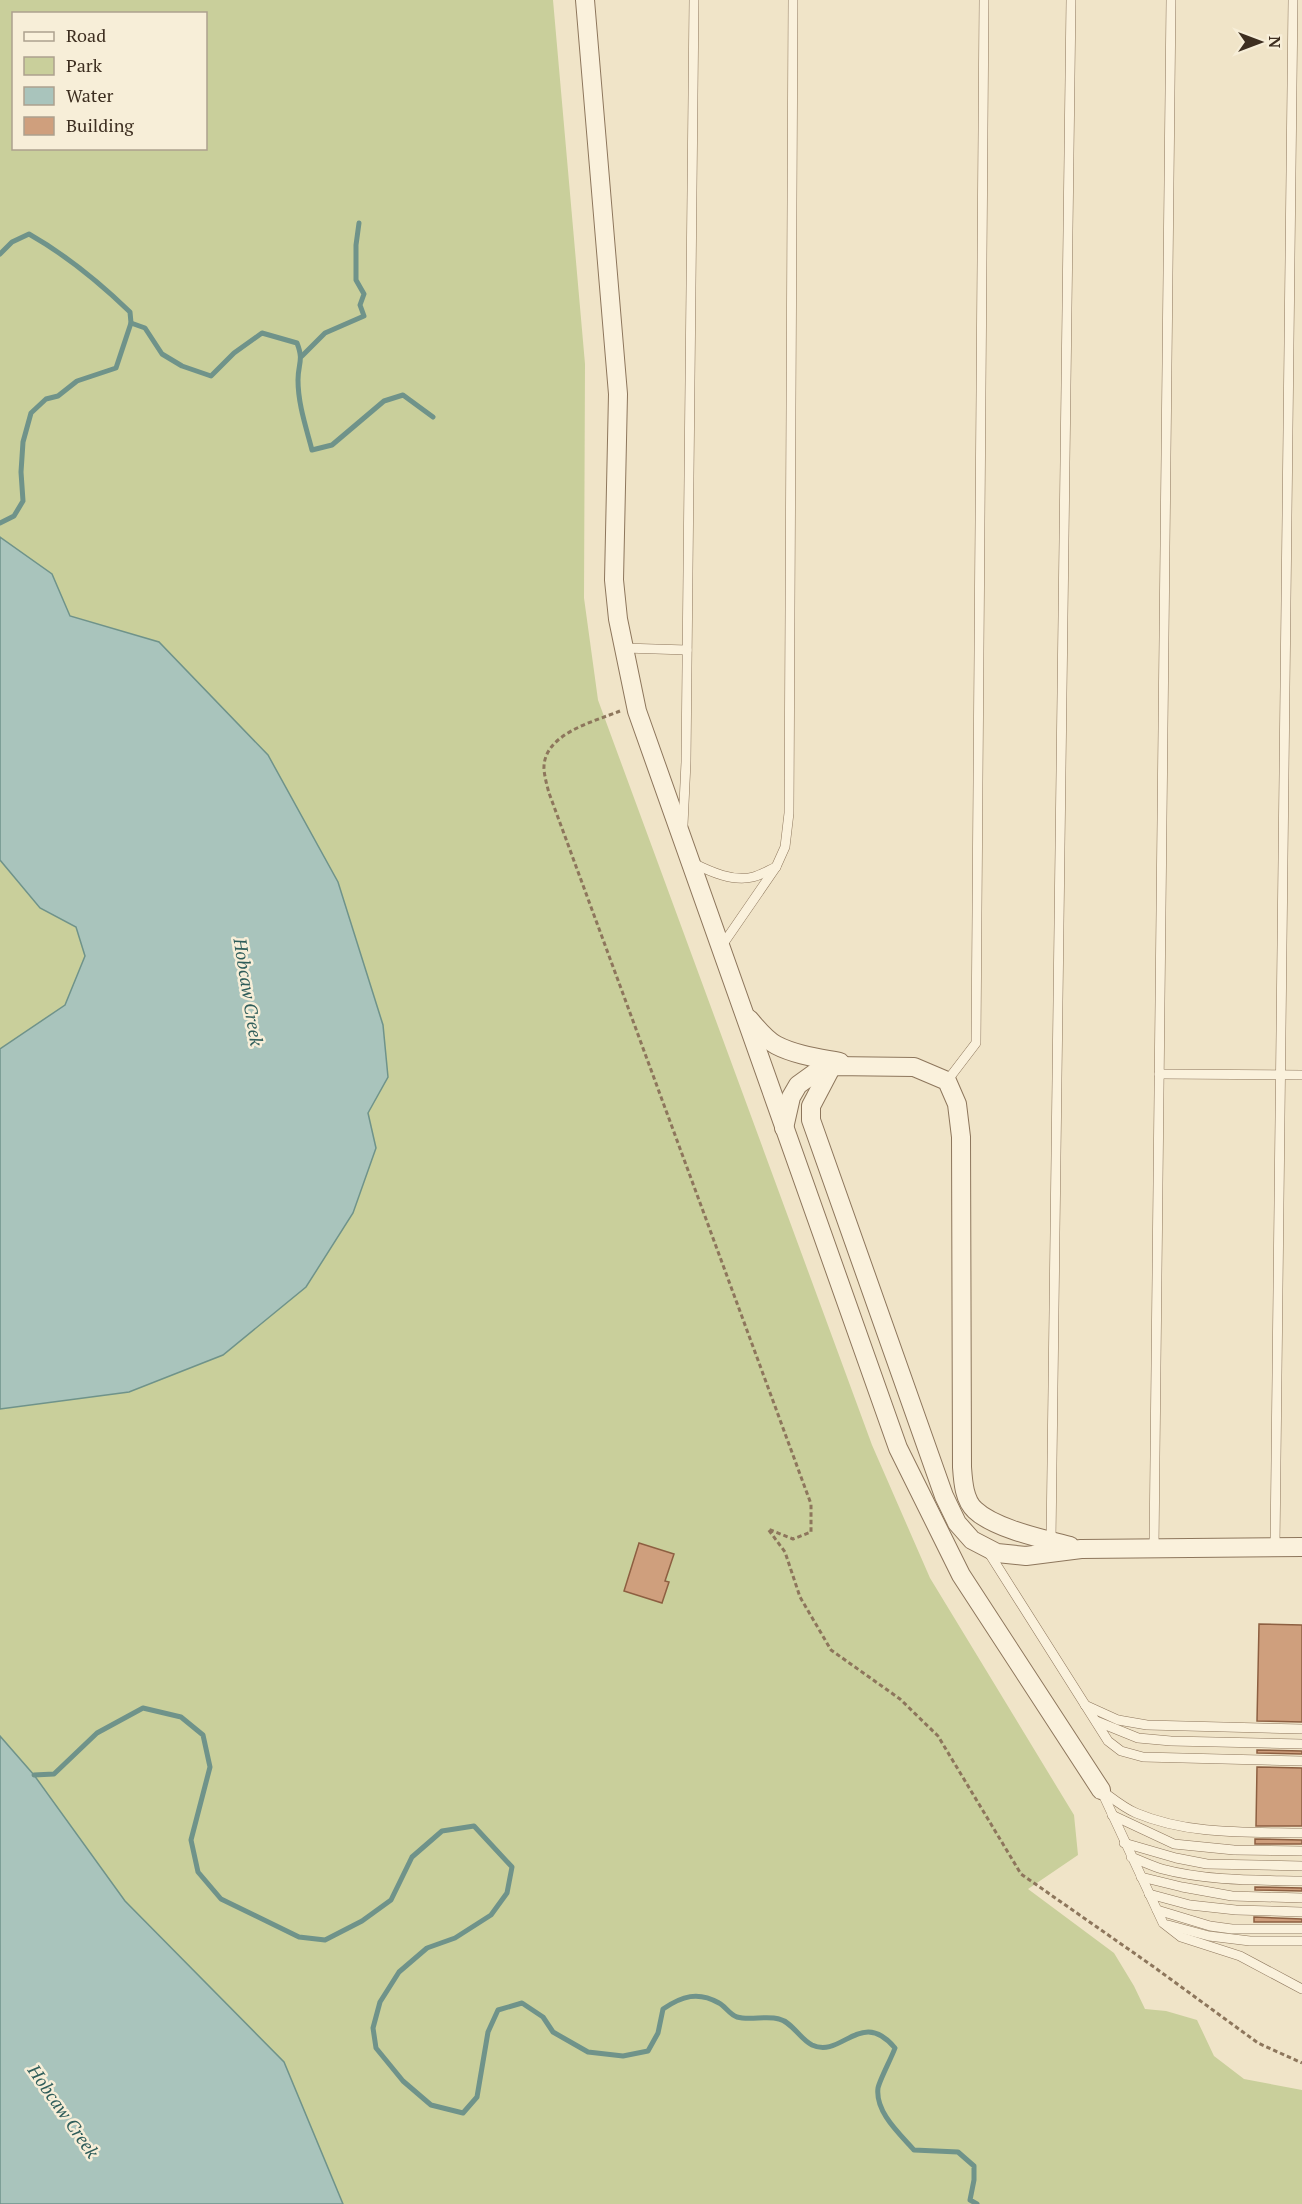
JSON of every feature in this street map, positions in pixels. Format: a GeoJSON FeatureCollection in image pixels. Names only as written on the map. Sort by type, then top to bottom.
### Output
{"type":"FeatureCollection","features":[{"type":"Feature","properties":{"kind":"street"},"geometry":{"type":"LineString","coordinates":[[585,0],[618,394],[614,580],[618,619],[636,705],[898,1448],[961,1575],[1101,1790]]}},
{"type":"Feature","properties":{"kind":"street"},"geometry":{"type":"LineString","coordinates":[[744,1013],[767,1039],[777,1046],[858,1066]]}},
{"type":"Feature","properties":{"kind":"street"},"geometry":{"type":"LineString","coordinates":[[784,1128],[791,1097],[798,1085],[816,1072],[832,1066],[914,1067],[947,1081],[957,1104],[961,1137],[962,1467],[964,1489],[974,1510],[1006,1528],[1081,1549]]}},
{"type":"Feature","properties":{"kind":"street"},"geometry":{"type":"LineString","coordinates":[[832,1066],[811,1106],[811,1120],[944,1496],[957,1523],[972,1540],[997,1553],[1026,1556],[1081,1549],[1302,1547]]}},
{"type":"Feature","properties":{"kind":"lane"},"geometry":{"type":"LineString","coordinates":[[682,840],[687,650],[694,0]]}},
{"type":"Feature","properties":{"kind":"lane"},"geometry":{"type":"LineString","coordinates":[[720,948],[776,867],[785,847],[789,813],[793,0]]}},
{"type":"Feature","properties":{"kind":"lane"},"geometry":{"type":"LineString","coordinates":[[947,1081],[976,1043],[984,0]]}},
{"type":"Feature","properties":{"kind":"lane"},"geometry":{"type":"LineString","coordinates":[[1051,1541],[1071,0]]}},
{"type":"Feature","properties":{"kind":"lane"},"geometry":{"type":"LineString","coordinates":[[1154,1548],[1171,0]]}},
{"type":"Feature","properties":{"kind":"lane"},"geometry":{"type":"LineString","coordinates":[[1275,1547],[1293,0]]}},
{"type":"Feature","properties":{"kind":"lane"},"geometry":{"type":"LineString","coordinates":[[624,648],[687,650]]}},
{"type":"Feature","properties":{"kind":"lane"},"geometry":{"type":"LineString","coordinates":[[690,862],[725,876],[741,877],[753,877],[776,867]]}},
{"type":"Feature","properties":{"kind":"lane"},"geometry":{"type":"LineString","coordinates":[[1159,1074],[1302,1075]]}},
{"type":"Feature","properties":{"kind":"lane"},"geometry":{"type":"LineString","coordinates":[[985,1546],[1108,1741],[1121,1751],[1143,1757],[1302,1761]]}},
{"type":"Feature","properties":{"kind":"lane"},"geometry":{"type":"LineString","coordinates":[[1085,1705],[1118,1720],[1147,1725],[1302,1729]]}},
{"type":"Feature","properties":{"kind":"lane"},"geometry":{"type":"LineString","coordinates":[[1096,1721],[1138,1738],[1302,1744]]}},
{"type":"Feature","properties":{"kind":"lane"},"geometry":{"type":"LineString","coordinates":[[1101,1790],[1163,1923],[1181,1938],[1240,1956],[1302,1989]]}},
{"type":"Feature","properties":{"kind":"lane"},"geometry":{"type":"LineString","coordinates":[[1101,1790],[1134,1812],[1172,1825],[1205,1830],[1302,1833]]}},
{"type":"Feature","properties":{"kind":"lane"},"geometry":{"type":"LineString","coordinates":[[1112,1815],[1174,1844],[1234,1850],[1302,1851]]}},
{"type":"Feature","properties":{"kind":"lane"},"geometry":{"type":"LineString","coordinates":[[1124,1843],[1207,1864],[1302,1866]]}},
{"type":"Feature","properties":{"kind":"lane"},"geometry":{"type":"LineString","coordinates":[[1131,1857],[1163,1869],[1188,1874],[1234,1879],[1302,1881]]}},
{"type":"Feature","properties":{"kind":"lane"},"geometry":{"type":"LineString","coordinates":[[1141,1877],[1232,1896],[1302,1898]]}},
{"type":"Feature","properties":{"kind":"lane"},"geometry":{"type":"LineString","coordinates":[[1149,1894],[1190,1905],[1236,1910],[1302,1912]]}},
{"type":"Feature","properties":{"kind":"lane"},"geometry":{"type":"LineString","coordinates":[[1156,1910],[1210,1926],[1232,1929],[1302,1929]]}},
{"type":"Feature","properties":{"kind":"lane"},"geometry":{"type":"LineString","coordinates":[[1163,1923],[1209,1936],[1250,1941],[1302,1941]]}},
{"type":"Feature","properties":{"kind":"path"},"geometry":{"type":"LineString","coordinates":[[636,705],[571,731],[548,749],[544,769],[549,793],[811,1504],[811,1532],[793,1539],[768,1529],[785,1552],[800,1597],[831,1650],[900,1699],[938,1736],[1021,1874],[1258,2043],[1302,2063]]}},
{"type":"Feature","properties":{"kind":"green space"},"geometry":{"type":"Polygon","coordinates":[[[0,0],[553,0],[585,364],[584,598],[598,700],[872,1445],[930,1578],[1074,1815],[1078,1855],[1028,1889],[1114,1953],[1145,2009],[1166,2011],[1197,2020],[1214,2056],[1244,2079],[1302,2090],[1302,2204],[343,2204],[284,2062],[125,1901],[34,1775],[0,1736],[0,1409],[129,1392],[376,1148],[368,1113],[388,1077],[159,642],[70,616],[52,574],[0,537],[0,0]],[[639,1544],[624,1591],[662,1603],[669,1582],[665,1581],[673,1554],[639,1544]]]}},
{"type":"Feature","properties":{"kind":"green space"},"geometry":{"type":"Polygon","coordinates":[[[0,860],[40,908],[76,927],[85,956],[65,1005],[0,1049],[0,860]]]}},
{"type":"Feature","properties":{"kind":"water","name":"Hobcaw Creek"},"geometry":{"type":"Polygon","coordinates":[[[0,537],[52,574],[70,616],[159,642],[268,755],[338,882],[383,1025],[388,1077],[368,1113],[376,1148],[353,1213],[306,1287],[223,1355],[129,1392],[0,1409],[0,1049],[65,1005],[85,956],[76,927],[40,908],[0,860],[0,537]]]}},
{"type":"Feature","properties":{"kind":"water","name":"Hobcaw Creek"},"geometry":{"type":"Polygon","coordinates":[[[0,1736],[34,1775],[125,1901],[284,2062],[343,2204],[0,2204],[0,1736]]]}},
{"type":"Feature","properties":{"kind":"building"},"geometry":{"type":"Polygon","coordinates":[[[639,1543],[674,1554],[665,1581],[669,1582],[662,1603],[624,1591],[639,1543]]]}},
{"type":"Feature","properties":{"kind":"building"},"geometry":{"type":"Polygon","coordinates":[[[1259,1624],[1302,1625],[1302,1722],[1257,1721],[1259,1624]]]}},
{"type":"Feature","properties":{"kind":"building"},"geometry":{"type":"Polygon","coordinates":[[[1257,1750],[1302,1751],[1302,1754],[1257,1753],[1257,1750]]]}},
{"type":"Feature","properties":{"kind":"building"},"geometry":{"type":"Polygon","coordinates":[[[1257,1767],[1302,1768],[1302,1826],[1256,1826],[1257,1767]]]}},
{"type":"Feature","properties":{"kind":"building"},"geometry":{"type":"Polygon","coordinates":[[[1255,1839],[1302,1840],[1302,1844],[1255,1844],[1255,1839]]]}},
{"type":"Feature","properties":{"kind":"building"},"geometry":{"type":"Polygon","coordinates":[[[1255,1887],[1302,1888],[1302,1891],[1255,1890],[1255,1887]]]}},
{"type":"Feature","properties":{"kind":"building"},"geometry":{"type":"Polygon","coordinates":[[[1254,1917],[1302,1919],[1302,1922],[1254,1922],[1254,1917]]]}},
{"type":"Feature","properties":{"kind":"waterway"},"geometry":{"type":"LineString","coordinates":[[302,356],[325,333],[364,316],[360,305],[364,294],[356,280],[356,245],[359,223]]}},
{"type":"Feature","properties":{"kind":"waterway"},"geometry":{"type":"LineString","coordinates":[[0,254],[12,242],[29,234],[69,260],[106,290],[130,312],[131,323],[116,368],[77,381],[58,396],[46,399],[31,413],[23,442],[21,472],[23,501],[14,516],[0,523]]}},
{"type":"Feature","properties":{"kind":"waterway"},"geometry":{"type":"LineString","coordinates":[[131,323],[145,328],[162,354],[182,366],[211,376],[234,353],[262,333],[297,343],[300,358],[299,398],[312,450],[332,445],[384,401],[403,395],[433,417]]}},
{"type":"Feature","properties":{"kind":"waterway"},"geometry":{"type":"LineString","coordinates":[[34,1775],[54,1774],[97,1733],[143,1708],[181,1717],[203,1735],[210,1767],[191,1840],[198,1872],[221,1899],[299,1937],[325,1940],[362,1921],[391,1900],[412,1857],[442,1831],[474,1826],[512,1867],[507,1893],[491,1915],[455,1938],[427,1948],[399,1972],[380,2002],[373,2028],[376,2048],[403,2081],[431,2105],[463,2113],[477,2097],[488,2032],[498,2010],[522,2003],[543,2017],[553,2032],[588,2052],[623,2056],[648,2051],[658,2033],[663,2009],[684,1998],[704,1997],[719,2003],[737,2017],[774,2018],[784,2021],[812,2045],[833,2046],[862,2033],[872,2032],[883,2037],[895,2048],[878,2088],[880,2106],[884,2114],[914,2150],[958,2152],[974,2166],[970,2200],[977,2204]]}}]}
